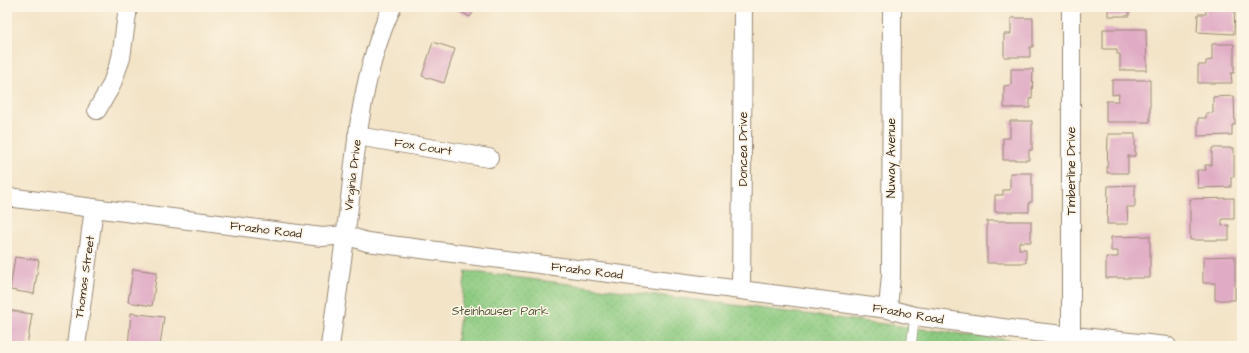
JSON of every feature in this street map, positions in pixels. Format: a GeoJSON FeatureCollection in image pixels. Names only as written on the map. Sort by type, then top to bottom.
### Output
{"type":"FeatureCollection","features":[{"type":"Feature","properties":{"kind":"street"},"geometry":{"type":"LineString","coordinates":[[97,110],[111,86],[121,58],[128,7]]}},
{"type":"Feature","properties":{"kind":"street","name":"Virginia Drive"},"geometry":{"type":"LineString","coordinates":[[330,346],[357,136],[365,91],[377,43],[392,7]]}},
{"type":"Feature","properties":{"kind":"street","name":"Doncea Drive"},"geometry":{"type":"LineString","coordinates":[[741,290],[743,7]]}},
{"type":"Feature","properties":{"kind":"street","name":"Nuway Avenue"},"geometry":{"type":"LineString","coordinates":[[888,309],[891,267],[892,7]]}},
{"type":"Feature","properties":{"kind":"street","name":"Timberline Drive"},"geometry":{"type":"LineString","coordinates":[[1071,7],[1071,336]]}},
{"type":"Feature","properties":{"kind":"street","name":"Fox Court"},"geometry":{"type":"LineString","coordinates":[[357,136],[489,158]]}},
{"type":"Feature","properties":{"kind":"street","name":"Frazho Road"},"geometry":{"type":"LineString","coordinates":[[7,197],[322,236],[345,235],[367,242],[888,309],[915,316],[1071,336],[1167,346]]}},
{"type":"Feature","properties":{"kind":"street","name":"Thomas Street"},"geometry":{"type":"LineString","coordinates":[[76,346],[94,208]]}},
{"type":"Feature","properties":{"kind":"lane"},"geometry":{"type":"LineString","coordinates":[[911,346],[915,316]]}},
{"type":"Feature","properties":{"kind":"green space","name":"Steinhauser Park"},"geometry":{"type":"Polygon","coordinates":[[[466,271],[1057,346],[456,346],[466,271]]]}},
{"type":"Feature","properties":{"kind":"building"},"geometry":{"type":"Polygon","coordinates":[[[452,7],[476,7],[470,17],[452,7]]]}},
{"type":"Feature","properties":{"kind":"building"},"geometry":{"type":"Polygon","coordinates":[[[1108,7],[1129,7],[1129,16],[1108,16],[1108,7]]]}},
{"type":"Feature","properties":{"kind":"building"},"geometry":{"type":"Polygon","coordinates":[[[1213,7],[1235,7],[1234,34],[1197,32],[1198,14],[1206,14],[1206,9],[1213,10],[1213,7]]]}},
{"type":"Feature","properties":{"kind":"building"},"geometry":{"type":"Polygon","coordinates":[[[1011,18],[1033,18],[1033,47],[1030,47],[1030,57],[1004,57],[1004,34],[1011,34],[1011,18]]]}},
{"type":"Feature","properties":{"kind":"building"},"geometry":{"type":"Polygon","coordinates":[[[1103,29],[1146,29],[1147,70],[1120,70],[1120,54],[1117,54],[1117,49],[1103,49],[1103,29]]]}},
{"type":"Feature","properties":{"kind":"building"},"geometry":{"type":"Polygon","coordinates":[[[433,42],[455,49],[444,83],[422,76],[433,42]]]}},
{"type":"Feature","properties":{"kind":"building"},"geometry":{"type":"Polygon","coordinates":[[[1212,44],[1234,44],[1234,73],[1231,73],[1232,83],[1198,83],[1198,65],[1206,65],[1206,61],[1212,60],[1212,44]]]}},
{"type":"Feature","properties":{"kind":"building"},"geometry":{"type":"Polygon","coordinates":[[[1011,69],[1033,69],[1032,98],[1030,98],[1030,108],[1004,108],[1004,86],[1011,85],[1011,69]]]}},
{"type":"Feature","properties":{"kind":"building"},"geometry":{"type":"Polygon","coordinates":[[[1112,80],[1150,80],[1150,122],[1106,122],[1106,101],[1118,101],[1119,94],[1112,95],[1112,80]]]}},
{"type":"Feature","properties":{"kind":"building"},"geometry":{"type":"Polygon","coordinates":[[[1234,96],[1235,125],[1232,125],[1232,135],[1198,136],[1198,118],[1206,118],[1206,113],[1213,113],[1213,97],[1234,96]]]}},
{"type":"Feature","properties":{"kind":"building"},"geometry":{"type":"Polygon","coordinates":[[[1010,121],[1032,121],[1032,150],[1029,150],[1029,160],[1003,160],[1003,138],[1010,138],[1010,121]]]}},
{"type":"Feature","properties":{"kind":"building"},"geometry":{"type":"Polygon","coordinates":[[[1108,134],[1135,134],[1135,156],[1128,156],[1128,173],[1107,173],[1108,134]]]}},
{"type":"Feature","properties":{"kind":"building"},"geometry":{"type":"Polygon","coordinates":[[[1212,148],[1234,148],[1234,177],[1231,177],[1231,187],[1198,188],[1197,170],[1206,170],[1205,165],[1212,165],[1212,148]]]}},
{"type":"Feature","properties":{"kind":"building"},"geometry":{"type":"Polygon","coordinates":[[[1010,173],[1032,173],[1032,202],[1029,202],[1029,212],[995,212],[995,195],[1003,195],[1003,190],[1010,190],[1010,173]]]}},
{"type":"Feature","properties":{"kind":"building"},"geometry":{"type":"Polygon","coordinates":[[[1135,185],[1135,207],[1127,207],[1128,224],[1107,224],[1108,186],[1135,185]]]}},
{"type":"Feature","properties":{"kind":"building"},"geometry":{"type":"Polygon","coordinates":[[[1234,198],[1234,219],[1222,219],[1222,226],[1229,225],[1229,240],[1190,240],[1190,199],[1234,198]]]}},
{"type":"Feature","properties":{"kind":"building"},"geometry":{"type":"Polygon","coordinates":[[[987,221],[1031,221],[1031,242],[1019,242],[1019,249],[1026,249],[1026,263],[987,263],[987,221]]]}},
{"type":"Feature","properties":{"kind":"building"},"geometry":{"type":"Polygon","coordinates":[[[1150,236],[1150,278],[1106,278],[1106,257],[1118,257],[1118,251],[1111,251],[1111,237],[1150,236]]]}},
{"type":"Feature","properties":{"kind":"building"},"geometry":{"type":"Polygon","coordinates":[[[1235,256],[1235,300],[1215,300],[1215,283],[1203,283],[1203,257],[1235,256]]]}},
{"type":"Feature","properties":{"kind":"building"},"geometry":{"type":"Polygon","coordinates":[[[15,257],[39,260],[34,294],[10,290],[15,257]]]}},
{"type":"Feature","properties":{"kind":"building"},"geometry":{"type":"Polygon","coordinates":[[[133,269],[157,272],[152,306],[128,302],[133,269]]]}},
{"type":"Feature","properties":{"kind":"building"},"geometry":{"type":"Polygon","coordinates":[[[8,310],[32,314],[27,346],[7,344],[8,310]]]}},
{"type":"Feature","properties":{"kind":"building"},"geometry":{"type":"Polygon","coordinates":[[[131,313],[164,317],[160,346],[128,346],[131,313]]]}}]}
